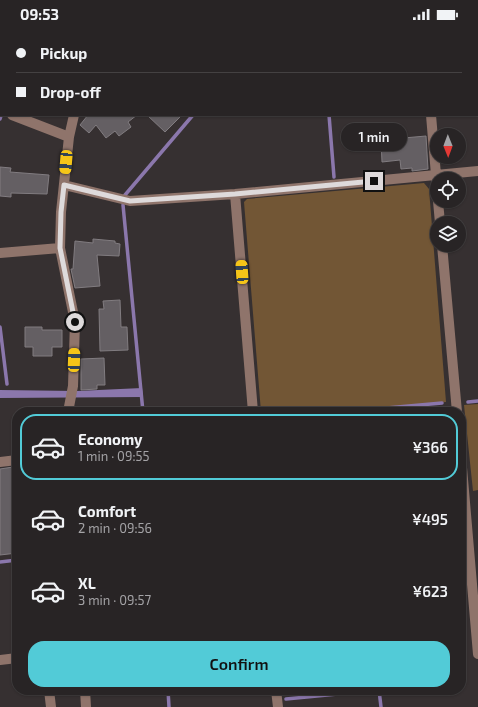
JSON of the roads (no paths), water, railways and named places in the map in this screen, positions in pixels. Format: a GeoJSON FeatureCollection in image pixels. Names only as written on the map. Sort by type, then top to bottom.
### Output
{"type":"FeatureCollection","features":[{"type":"Feature","properties":{"kind":"street"},"geometry":{"type":"LineString","coordinates":[[14,116],[69,138]]}},
{"type":"Feature","properties":{"kind":"street"},"geometry":{"type":"LineString","coordinates":[[69,407],[73,386],[75,322],[60,248],[61,212],[69,138],[74,116]]}},
{"type":"Feature","properties":{"kind":"street"},"geometry":{"type":"LineString","coordinates":[[431,116],[436,172]]}},
{"type":"Feature","properties":{"kind":"street"},"geometry":{"type":"LineString","coordinates":[[466,172],[478,171]]}},
{"type":"Feature","properties":{"kind":"street"},"geometry":{"type":"LineString","coordinates":[[64,185],[130,201],[235,194],[430,176]]}},
{"type":"Feature","properties":{"kind":"street"},"geometry":{"type":"LineString","coordinates":[[235,194],[253,407]]}},
{"type":"Feature","properties":{"kind":"street"},"geometry":{"type":"LineString","coordinates":[[0,253],[60,248]]}},
{"type":"Feature","properties":{"kind":"street"},"geometry":{"type":"LineString","coordinates":[[443,252],[457,407]]}},
{"type":"Feature","properties":{"kind":"street"},"geometry":{"type":"LineString","coordinates":[[0,462],[12,461]]}},
{"type":"Feature","properties":{"kind":"street"},"geometry":{"type":"LineString","coordinates":[[466,508],[477,624],[478,654]]}},
{"type":"Feature","properties":{"kind":"street"},"geometry":{"type":"LineString","coordinates":[[0,660],[12,659]]}},
{"type":"Feature","properties":{"kind":"street"},"geometry":{"type":"LineString","coordinates":[[50,695],[51,707]]}},
{"type":"Feature","properties":{"kind":"street"},"geometry":{"type":"LineString","coordinates":[[85,695],[86,707]]}},
{"type":"Feature","properties":{"kind":"street"},"geometry":{"type":"LineString","coordinates":[[277,695],[278,707]]}},
{"type":"Feature","properties":{"kind":"waterway"},"geometry":{"type":"LineString","coordinates":[[125,195],[192,116]]}},
{"type":"Feature","properties":{"kind":"waterway"},"geometry":{"type":"LineString","coordinates":[[329,116],[334,177]]}},
{"type":"Feature","properties":{"kind":"waterway"},"geometry":{"type":"LineString","coordinates":[[123,205],[143,407]]}},
{"type":"Feature","properties":{"kind":"waterway"},"geometry":{"type":"LineString","coordinates":[[0,327],[7,384]]}},
{"type":"Feature","properties":{"kind":"waterway"},"geometry":{"type":"LineString","coordinates":[[468,402],[478,401]]}},
{"type":"Feature","properties":{"kind":"waterway"},"geometry":{"type":"LineString","coordinates":[[398,407],[442,403]]}},
{"type":"Feature","properties":{"kind":"waterway"},"geometry":{"type":"LineString","coordinates":[[0,562],[12,561]]}},
{"type":"Feature","properties":{"kind":"waterway"},"geometry":{"type":"LineString","coordinates":[[168,695],[169,707]]}},
{"type":"Feature","properties":{"kind":"waterway"},"geometry":{"type":"LineString","coordinates":[[286,699],[327,695]]}},
{"type":"Feature","properties":{"kind":"waterway"},"geometry":{"type":"LineString","coordinates":[[380,695],[381,707]]}}]}
